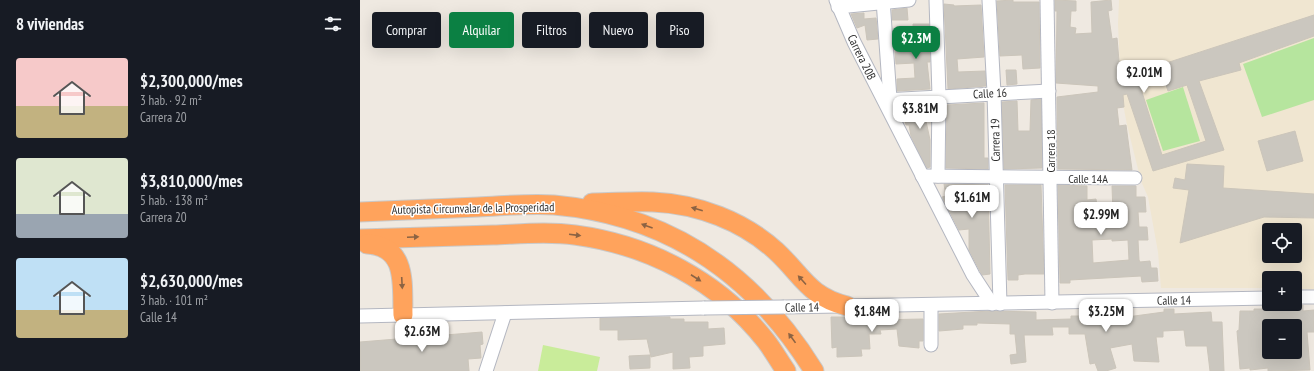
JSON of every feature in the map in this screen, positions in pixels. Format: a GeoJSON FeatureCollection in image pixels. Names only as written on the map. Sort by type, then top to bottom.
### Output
{"type":"FeatureCollection","features":[{"type":"Feature","properties":{"kind":"highway"},"geometry":{"type":"LineString","coordinates":[[517,205],[653,202],[683,205],[715,214],[739,225],[760,238],[776,252],[815,293],[831,302],[847,306]]}},
{"type":"Feature","properties":{"kind":"highway","name":"Autopista Circunvalar de la Prosperidad"},"geometry":{"type":"LineString","coordinates":[[360,212],[517,205],[552,205],[588,209],[643,225],[688,245],[718,264],[746,286],[772,312],[794,340],[814,371]]}},
{"type":"Feature","properties":{"kind":"highway"},"geometry":{"type":"LineString","coordinates":[[360,239],[536,233],[573,235],[624,245],[646,252],[680,268],[712,288],[740,313],[765,341],[786,371]]}},
{"type":"Feature","properties":{"kind":"highway"},"geometry":{"type":"LineString","coordinates":[[360,244],[377,244],[388,249],[396,258],[402,277],[403,315]]}},
{"type":"Feature","properties":{"kind":"street"},"geometry":{"type":"LineString","coordinates":[[837,4],[909,0]]}},
{"type":"Feature","properties":{"kind":"street"},"geometry":{"type":"LineString","coordinates":[[936,0],[939,96],[938,176]]}},
{"type":"Feature","properties":{"kind":"street","name":"Carrera 19"},"geometry":{"type":"LineString","coordinates":[[989,0],[994,93],[996,304]]}},
{"type":"Feature","properties":{"kind":"street","name":"Carrera 18"},"geometry":{"type":"LineString","coordinates":[[1047,0],[1052,303]]}},
{"type":"Feature","properties":{"kind":"street"},"geometry":{"type":"LineString","coordinates":[[883,1],[887,99]]}},
{"type":"Feature","properties":{"kind":"street","name":"Carrera 20B"},"geometry":{"type":"LineString","coordinates":[[837,4],[887,99],[922,176],[973,275],[996,304]]}},
{"type":"Feature","properties":{"kind":"street","name":"Calle 16"},"geometry":{"type":"LineString","coordinates":[[887,99],[1049,91]]}},
{"type":"Feature","properties":{"kind":"street","name":"Calle 14A"},"geometry":{"type":"LineString","coordinates":[[922,176],[995,178],[1134,178]]}},
{"type":"Feature","properties":{"kind":"street"},"geometry":{"type":"LineString","coordinates":[[1302,297],[1314,297]]}},
{"type":"Feature","properties":{"kind":"street","name":"Calle 14"},"geometry":{"type":"LineString","coordinates":[[360,316],[1262,298]]}},
{"type":"Feature","properties":{"kind":"street"},"geometry":{"type":"LineString","coordinates":[[931,304],[931,345]]}},
{"type":"Feature","properties":{"kind":"street"},"geometry":{"type":"LineString","coordinates":[[486,371],[505,313]]}},
{"type":"Feature","properties":{"kind":"shaded area"},"geometry":{"type":"Polygon","coordinates":[[[1119,0],[1314,0],[1314,289],[1302,289],[1302,271],[1262,271],[1262,288],[1161,288],[1158,252],[1148,197],[1141,181],[1127,125],[1121,93],[1118,24],[1119,0]]]}},
{"type":"Feature","properties":{"kind":"green space"},"geometry":{"type":"Polygon","coordinates":[[[1314,38],[1314,100],[1262,117],[1243,64],[1314,38]]]}},
{"type":"Feature","properties":{"kind":"green space"},"geometry":{"type":"Polygon","coordinates":[[[1183,87],[1200,141],[1163,151],[1146,100],[1183,87]]]}},
{"type":"Feature","properties":{"kind":"green space"},"geometry":{"type":"Polygon","coordinates":[[[543,345],[600,357],[597,371],[538,371],[543,345]]]}},
{"type":"Feature","properties":{"kind":"building"},"geometry":{"type":"Polygon","coordinates":[[[1013,0],[1013,2],[1039,2],[1040,68],[1023,69],[1022,55],[1000,56],[997,1],[1013,0]]]}},
{"type":"Feature","properties":{"kind":"building"},"geometry":{"type":"Polygon","coordinates":[[[1055,0],[1076,1],[1076,11],[1071,11],[1070,27],[1076,28],[1075,34],[1092,33],[1091,2],[1111,0],[1112,10],[1108,11],[1112,39],[1117,38],[1120,73],[1153,64],[1154,67],[1314,15],[1314,36],[1239,63],[1241,70],[1199,81],[1224,150],[1153,171],[1127,94],[1123,95],[1124,107],[1117,108],[1119,126],[1126,125],[1132,170],[1058,169],[1057,97],[1098,92],[1098,86],[1056,83],[1057,11],[1055,11],[1055,0]],[[1164,79],[1140,86],[1162,155],[1206,141],[1187,85],[1168,91],[1164,79]]]}},
{"type":"Feature","properties":{"kind":"building"},"geometry":{"type":"Polygon","coordinates":[[[944,4],[954,6],[981,5],[984,57],[957,59],[958,72],[985,71],[986,86],[948,89],[944,4]]]}},
{"type":"Feature","properties":{"kind":"building"},"geometry":{"type":"Polygon","coordinates":[[[907,8],[908,20],[892,20],[892,10],[907,8]]]}},
{"type":"Feature","properties":{"kind":"building"},"geometry":{"type":"Polygon","coordinates":[[[864,13],[864,19],[876,18],[878,39],[867,40],[865,25],[857,28],[851,14],[864,13]]]}},
{"type":"Feature","properties":{"kind":"building"},"geometry":{"type":"Polygon","coordinates":[[[913,24],[929,24],[930,62],[927,62],[930,89],[897,91],[897,79],[915,78],[914,63],[896,64],[895,50],[914,48],[913,24]]]}},
{"type":"Feature","properties":{"kind":"building"},"geometry":{"type":"Polygon","coordinates":[[[1006,70],[1016,70],[1017,84],[1007,85],[1006,70]]]}},
{"type":"Feature","properties":{"kind":"building"},"geometry":{"type":"Polygon","coordinates":[[[1041,99],[1042,168],[1004,169],[1002,102],[1017,101],[1018,131],[1030,131],[1031,100],[1041,99]]]}},
{"type":"Feature","properties":{"kind":"building"},"geometry":{"type":"Polygon","coordinates":[[[984,103],[984,158],[988,158],[988,169],[946,168],[947,105],[984,103]]]}},
{"type":"Feature","properties":{"kind":"building"},"geometry":{"type":"Polygon","coordinates":[[[931,105],[931,120],[926,121],[930,140],[930,167],[927,168],[911,136],[909,125],[906,125],[904,115],[907,114],[906,107],[931,105]]]}},
{"type":"Feature","properties":{"kind":"building"},"geometry":{"type":"Polygon","coordinates":[[[1295,131],[1303,161],[1267,171],[1258,141],[1295,131]]]}},
{"type":"Feature","properties":{"kind":"building"},"geometry":{"type":"Polygon","coordinates":[[[1187,164],[1224,166],[1223,188],[1314,194],[1314,218],[1264,217],[1180,243],[1189,190],[1173,188],[1175,178],[1185,180],[1187,164]]]}},
{"type":"Feature","properties":{"kind":"building"},"geometry":{"type":"Polygon","coordinates":[[[944,184],[988,185],[990,274],[982,275],[969,250],[969,229],[959,230],[942,197],[946,196],[944,184]]]}},
{"type":"Feature","properties":{"kind":"building"},"geometry":{"type":"Polygon","coordinates":[[[1005,185],[1041,185],[1044,274],[1018,275],[1018,280],[1008,280],[1005,185]]]}},
{"type":"Feature","properties":{"kind":"building"},"geometry":{"type":"Polygon","coordinates":[[[1058,185],[1087,186],[1087,200],[1096,199],[1098,214],[1113,213],[1112,186],[1136,186],[1136,197],[1145,197],[1146,212],[1138,212],[1139,227],[1147,227],[1148,240],[1138,240],[1139,260],[1140,262],[1150,261],[1151,268],[1157,268],[1158,281],[1142,282],[1141,276],[1070,280],[1070,283],[1060,283],[1058,185]],[[1112,239],[1092,240],[1093,263],[1129,260],[1128,240],[1112,241],[1112,239]]]}},
{"type":"Feature","properties":{"kind":"building"},"geometry":{"type":"Polygon","coordinates":[[[1303,305],[1303,311],[1314,310],[1314,332],[1307,332],[1310,370],[1268,371],[1268,368],[1250,370],[1250,368],[1240,369],[1237,331],[1239,330],[1240,311],[1254,311],[1254,309],[1262,309],[1262,311],[1302,311],[1303,305]]]}},
{"type":"Feature","properties":{"kind":"building"},"geometry":{"type":"Polygon","coordinates":[[[1164,309],[1174,309],[1174,314],[1211,312],[1212,322],[1222,322],[1224,371],[1210,371],[1207,346],[1186,346],[1184,330],[1163,331],[1163,337],[1156,337],[1159,362],[1134,361],[1132,344],[1110,348],[1116,368],[1106,371],[1098,371],[1095,363],[1090,364],[1085,334],[1069,334],[1069,327],[1052,327],[1053,335],[1024,335],[1026,362],[1011,364],[1010,355],[1017,354],[1015,334],[1010,334],[1010,324],[977,323],[977,325],[963,325],[963,329],[939,331],[939,314],[990,311],[1036,312],[1036,320],[1071,319],[1071,316],[1080,316],[1081,323],[1126,314],[1127,317],[1164,312],[1164,309]]]}},
{"type":"Feature","properties":{"kind":"building"},"geometry":{"type":"Polygon","coordinates":[[[864,314],[873,314],[874,320],[923,319],[923,341],[919,341],[919,348],[899,346],[897,329],[880,330],[881,334],[869,334],[870,349],[861,349],[862,356],[837,357],[837,347],[832,348],[831,317],[848,317],[849,320],[865,320],[864,314]]]}},
{"type":"Feature","properties":{"kind":"building"},"geometry":{"type":"Polygon","coordinates":[[[670,317],[670,319],[684,319],[684,322],[708,322],[708,329],[724,328],[725,344],[703,346],[703,356],[689,357],[690,368],[673,369],[673,352],[651,357],[647,339],[618,340],[618,330],[600,330],[600,318],[670,317]]]}},
{"type":"Feature","properties":{"kind":"building"},"geometry":{"type":"Polygon","coordinates":[[[482,332],[483,344],[480,345],[481,358],[468,359],[469,371],[360,371],[360,342],[482,332]]]}},
{"type":"Feature","properties":{"kind":"building"},"geometry":{"type":"Polygon","coordinates":[[[650,355],[650,368],[630,369],[629,356],[650,355]]]}}]}
